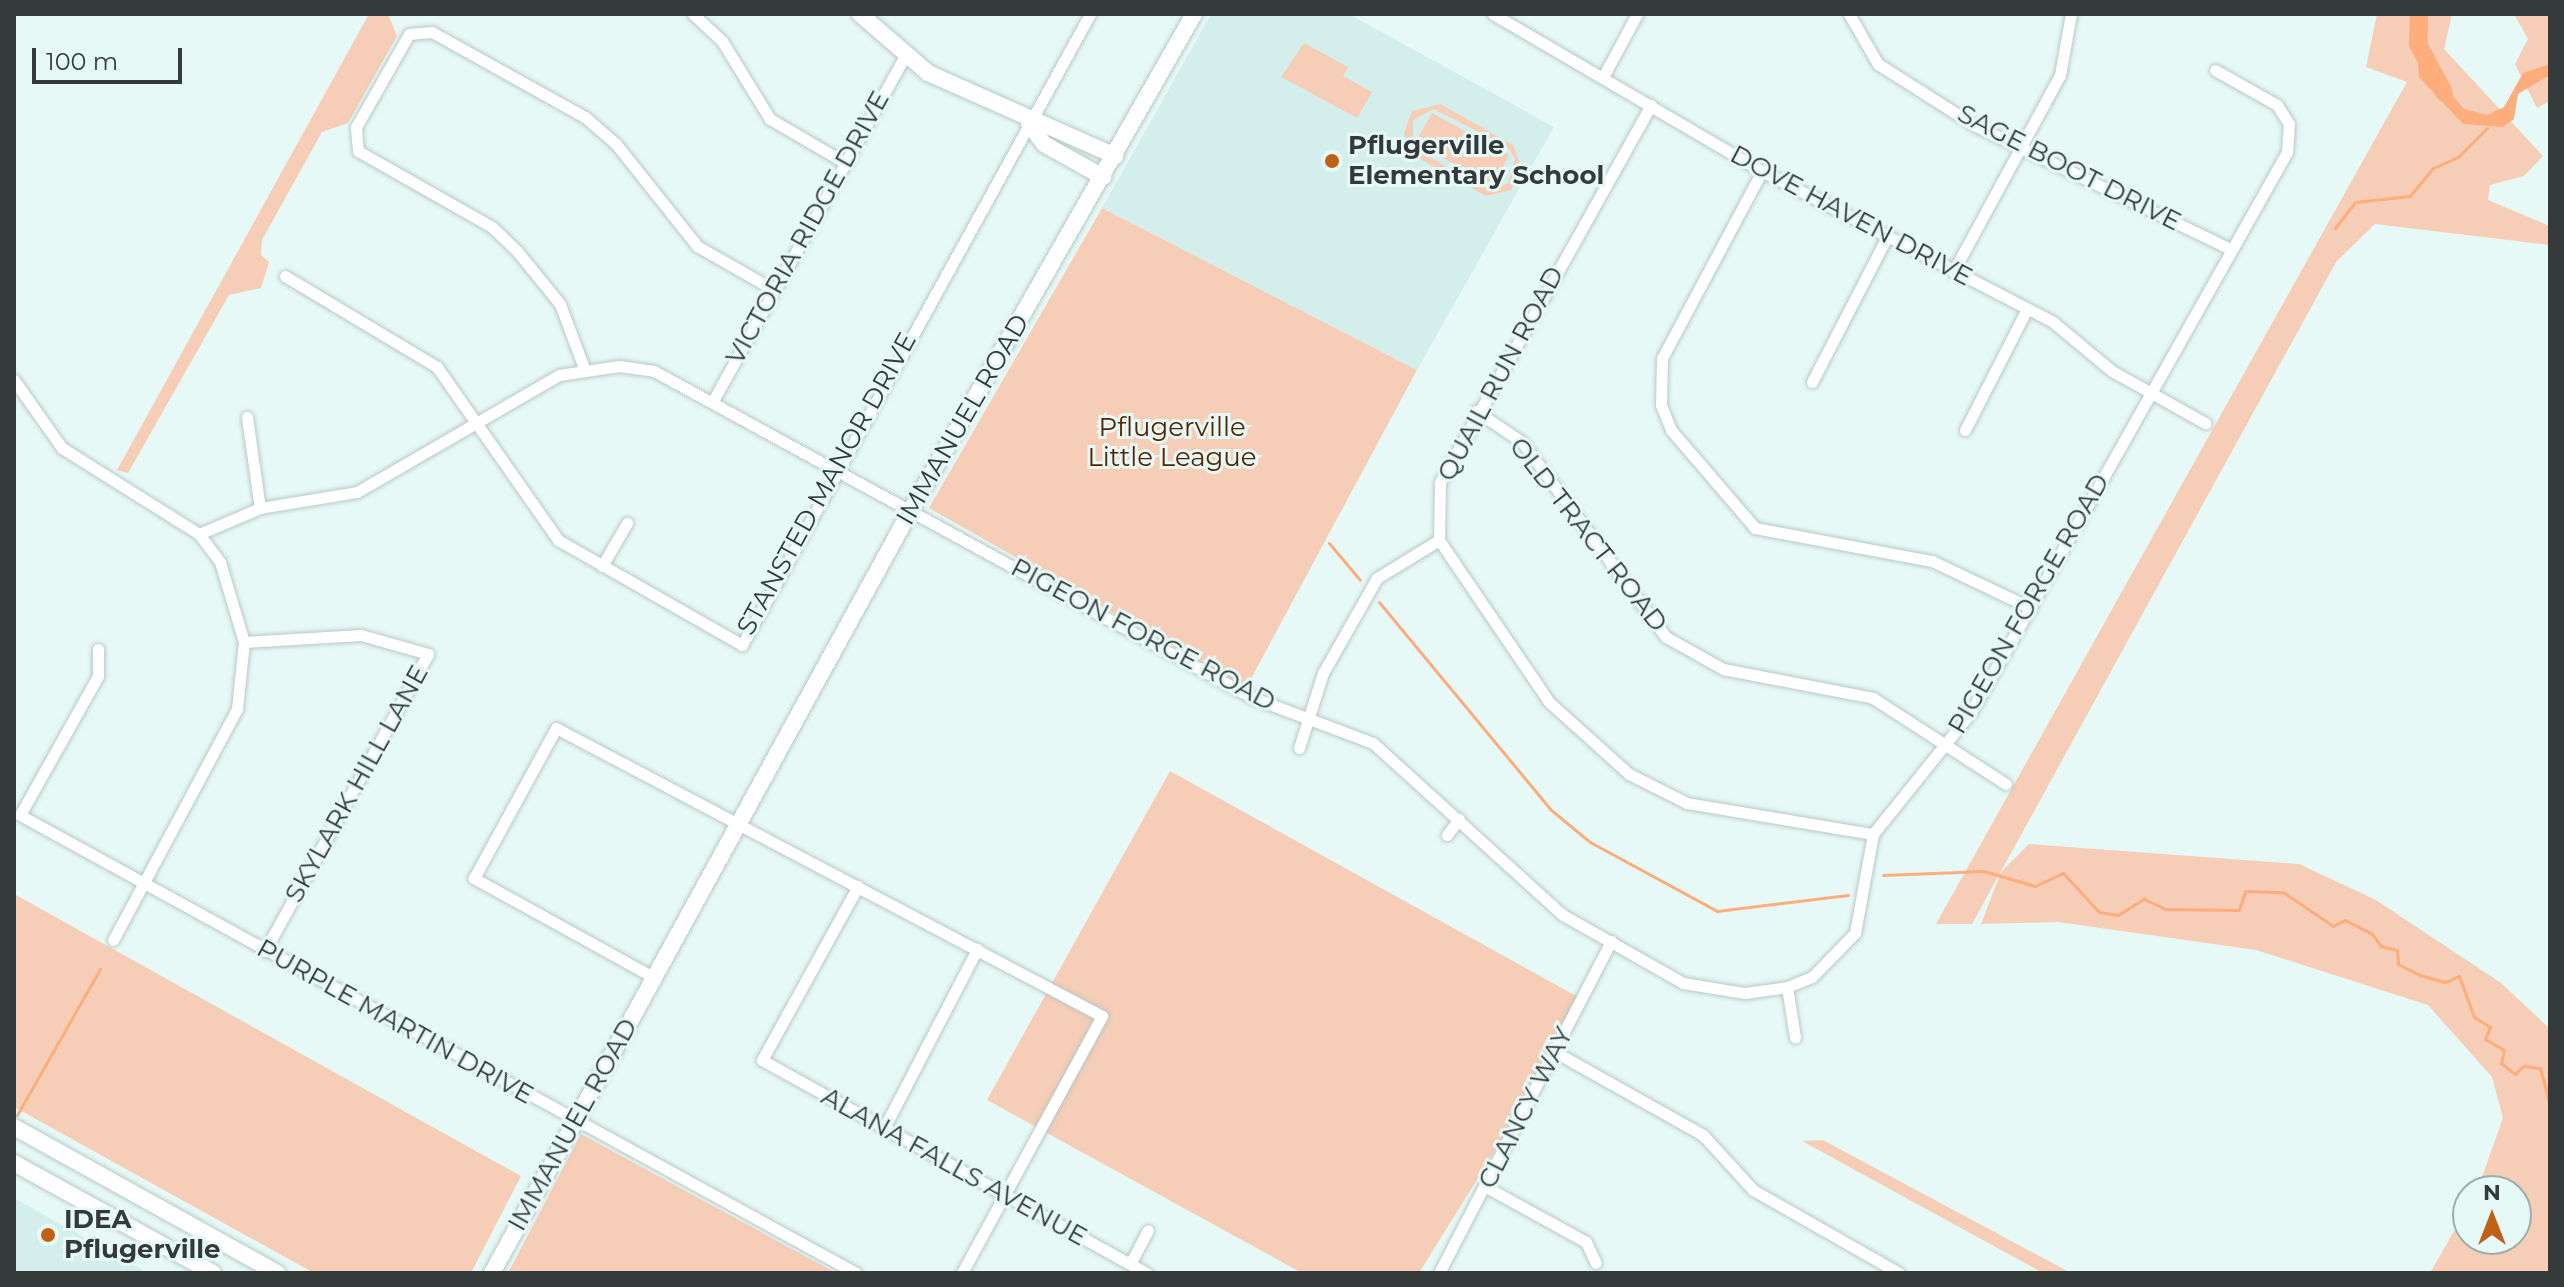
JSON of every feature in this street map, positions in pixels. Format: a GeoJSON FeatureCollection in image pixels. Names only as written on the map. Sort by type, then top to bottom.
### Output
{"type":"FeatureCollection","features":[{"type":"Feature","properties":{"kind":"street"},"geometry":{"type":"LineString","coordinates":[[693,14],[722,41],[770,119],[844,162]]}},
{"type":"Feature","properties":{"kind":"street"},"geometry":{"type":"LineString","coordinates":[[860,14],[904,58],[1029,124],[1044,144],[1103,177]]}},
{"type":"Feature","properties":{"kind":"street","name":"STANSTED MANOR DRIVE"},"geometry":{"type":"LineString","coordinates":[[285,276],[412,346],[477,420],[558,540],[742,645],[836,468],[1090,14]]}},
{"type":"Feature","properties":{"kind":"street","name":"IMMANUEL ROAD"},"geometry":{"type":"LineString","coordinates":[[492,1273],[911,510],[1194,14]]}},
{"type":"Feature","properties":{"kind":"street","name":"DOVE HAVEN DRIVE"},"geometry":{"type":"LineString","coordinates":[[1493,14],[1762,171],[2027,309],[2149,392],[2205,423]]}},
{"type":"Feature","properties":{"kind":"street"},"geometry":{"type":"LineString","coordinates":[[1603,77],[1637,14]]}},
{"type":"Feature","properties":{"kind":"street","name":"SAGE BOOT DRIVE"},"geometry":{"type":"LineString","coordinates":[[1849,14],[1878,64],[1974,125],[2230,249]]}},
{"type":"Feature","properties":{"kind":"street"},"geometry":{"type":"LineString","coordinates":[[1953,272],[2024,147],[2067,59],[2071,14]]}},
{"type":"Feature","properties":{"kind":"street"},"geometry":{"type":"LineString","coordinates":[[584,368],[560,304],[517,251],[492,227],[358,151],[356,127],[409,34],[432,32],[585,117],[616,144],[697,246],[774,290]]}},
{"type":"Feature","properties":{"kind":"street","name":"VICTORIA RIDGE DRIVE"},"geometry":{"type":"LineString","coordinates":[[714,399],[904,58]]}},
{"type":"Feature","properties":{"kind":"street","name":"PIGEON FORGE ROAD"},"geometry":{"type":"LineString","coordinates":[[199,534],[260,508],[357,492],[477,420],[584,368],[654,371],[714,399],[1251,697],[1373,743],[1563,915],[1683,983],[1745,993],[1787,987],[1812,977],[1855,933],[1873,834],[1906,786],[1948,745],[2031,608],[2149,392],[2287,152],[2289,124],[2277,105],[2215,70]]}},
{"type":"Feature","properties":{"kind":"street","name":"QUAIL RUN ROAD"},"geometry":{"type":"LineString","coordinates":[[1439,540],[1440,483],[1476,411],[1651,105]]}},
{"type":"Feature","properties":{"kind":"street"},"geometry":{"type":"LineString","coordinates":[[1029,124],[1053,125],[1115,156]]}},
{"type":"Feature","properties":{"kind":"street"},"geometry":{"type":"LineString","coordinates":[[1762,171],[1662,358],[1661,405],[1671,430],[1755,528],[1965,571],[2031,608]]}},
{"type":"Feature","properties":{"kind":"street"},"geometry":{"type":"LineString","coordinates":[[1812,382],[1887,237]]}},
{"type":"Feature","properties":{"kind":"street"},"geometry":{"type":"LineString","coordinates":[[1965,430],[2027,309]]}},
{"type":"Feature","properties":{"kind":"street"},"geometry":{"type":"LineString","coordinates":[[14,380],[54,442],[199,534],[220,562],[244,642],[237,709],[140,883],[113,940]]}},
{"type":"Feature","properties":{"kind":"street","name":"OLD TRACT ROAD"},"geometry":{"type":"LineString","coordinates":[[1476,411],[1522,442],[1666,637],[1723,669],[1873,698],[2006,784]]}},
{"type":"Feature","properties":{"kind":"street"},"geometry":{"type":"LineString","coordinates":[[247,417],[260,508]]}},
{"type":"Feature","properties":{"kind":"street"},"geometry":{"type":"LineString","coordinates":[[602,566],[627,523]]}},
{"type":"Feature","properties":{"kind":"street"},"geometry":{"type":"LineString","coordinates":[[1299,748],[1307,717],[1377,578],[1439,540],[1549,702],[1629,774],[1687,803],[1873,834]]}},
{"type":"Feature","properties":{"kind":"street","name":"SKYLARK HILL LANE"},"geometry":{"type":"LineString","coordinates":[[244,642],[361,635],[428,654],[265,951]]}},
{"type":"Feature","properties":{"kind":"street","name":"PURPLE MARTIN DRIVE"},"geometry":{"type":"LineString","coordinates":[[98,649],[98,676],[20,815],[856,1273]]}},
{"type":"Feature","properties":{"kind":"street"},"geometry":{"type":"LineString","coordinates":[[653,977],[474,878],[556,728],[736,827],[858,886],[1102,1016],[962,1273]]}},
{"type":"Feature","properties":{"kind":"street"},"geometry":{"type":"LineString","coordinates":[[1447,835],[1459,819]]}},
{"type":"Feature","properties":{"kind":"street","name":"ALANA FALLS AVENUE"},"geometry":{"type":"LineString","coordinates":[[858,886],[762,1060],[1147,1273]]}},
{"type":"Feature","properties":{"kind":"street","name":"CLANCY WAY"},"geometry":{"type":"LineString","coordinates":[[1439,1273],[1611,941]]}},
{"type":"Feature","properties":{"kind":"street"},"geometry":{"type":"LineString","coordinates":[[884,1128],[977,949]]}},
{"type":"Feature","properties":{"kind":"street"},"geometry":{"type":"LineString","coordinates":[[1787,987],[1795,1037]]}},
{"type":"Feature","properties":{"kind":"street"},"geometry":{"type":"LineString","coordinates":[[1555,1052],[1703,1135],[1753,1190],[1899,1273]]}},
{"type":"Feature","properties":{"kind":"street"},"geometry":{"type":"LineString","coordinates":[[14,1127],[277,1273]]}},
{"type":"Feature","properties":{"kind":"street"},"geometry":{"type":"LineString","coordinates":[[14,1163],[213,1273]]}},
{"type":"Feature","properties":{"kind":"street"},"geometry":{"type":"LineString","coordinates":[[1486,1187],[1586,1242],[1596,1263]]}},
{"type":"Feature","properties":{"kind":"street"},"geometry":{"type":"LineString","coordinates":[[1130,1264],[1148,1230]]}},
{"type":"Feature","properties":{"kind":"shaded area","name":"Pflugerville Elementary School"},"geometry":{"type":"Polygon","coordinates":[[[1211,14],[1349,14],[1554,127],[1417,370],[1102,208],[1211,14]]]}},
{"type":"Feature","properties":{"kind":"shaded area"},"geometry":{"type":"Polygon","coordinates":[[[2414,14],[2428,14],[2427,65],[2464,109],[2487,115],[2504,107],[2523,73],[2550,64],[2550,75],[2518,94],[2514,119],[2503,127],[2463,124],[2419,77],[2414,14]]]}},
{"type":"Feature","properties":{"kind":"shaded area","name":"IDEA Pflugerville"},"geometry":{"type":"Polygon","coordinates":[[[14,1198],[148,1273],[14,1273],[14,1198]]]}},
{"type":"Feature","properties":{"kind":"green space"},"geometry":{"type":"Polygon","coordinates":[[[369,14],[388,14],[397,36],[348,123],[322,132],[262,240],[261,255],[269,262],[261,288],[229,295],[128,473],[117,470],[369,14]]]}},
{"type":"Feature","properties":{"kind":"green space"},"geometry":{"type":"Polygon","coordinates":[[[2377,14],[2452,14],[2444,49],[2543,156],[2524,176],[2490,185],[2488,200],[2550,226],[2550,245],[2375,224],[2336,262],[1972,924],[1936,924],[2407,82],[2366,67],[2377,14]]]}},
{"type":"Feature","properties":{"kind":"green space"},"geometry":{"type":"Polygon","coordinates":[[[2514,14],[2550,14],[2550,101],[2537,108],[2515,64],[2528,39],[2514,14]]]}},
{"type":"Feature","properties":{"kind":"green space"},"geometry":{"type":"Polygon","coordinates":[[[1304,43],[1348,67],[1343,76],[1372,92],[1357,118],[1281,77],[1304,43]]]}},
{"type":"Feature","properties":{"kind":"green space"},"geometry":{"type":"Polygon","coordinates":[[[1440,104],[1513,145],[1522,169],[1511,190],[1486,196],[1411,154],[1404,133],[1412,111],[1440,104]],[[1434,109],[1413,120],[1413,147],[1482,188],[1508,184],[1515,159],[1508,147],[1434,109]]]}},
{"type":"Feature","properties":{"kind":"green space"},"geometry":{"type":"Polygon","coordinates":[[[1432,113],[1509,155],[1493,185],[1415,143],[1432,113]]]}},
{"type":"Feature","properties":{"kind":"green space","name":"Pflugerville Little League"},"geometry":{"type":"Polygon","coordinates":[[[1102,208],[1417,370],[1246,688],[929,508],[1102,208]]]}},
{"type":"Feature","properties":{"kind":"green space"},"geometry":{"type":"Polygon","coordinates":[[[1170,771],[1587,1002],[1419,1273],[1302,1273],[987,1100],[1170,771]]]}},
{"type":"Feature","properties":{"kind":"green space"},"geometry":{"type":"Polygon","coordinates":[[[2029,844],[2299,864],[2376,900],[2501,983],[2550,1029],[2550,1273],[2430,1273],[2452,1235],[2452,1255],[2532,1255],[2532,1175],[2483,1175],[2503,1118],[2492,1077],[2428,1005],[2256,950],[2058,922],[1981,924],[2001,872],[2029,844]]]}},
{"type":"Feature","properties":{"kind":"green space"},"geometry":{"type":"Polygon","coordinates":[[[14,894],[521,1176],[471,1273],[314,1273],[14,1107],[14,894]]]}},
{"type":"Feature","properties":{"kind":"green space"},"geometry":{"type":"Polygon","coordinates":[[[581,1134],[836,1273],[508,1273],[581,1134]]]}},
{"type":"Feature","properties":{"kind":"green space"},"geometry":{"type":"Polygon","coordinates":[[[1823,1140],[2071,1273],[2043,1273],[1802,1141],[1823,1140]]]}},
{"type":"Feature","properties":{"kind":"waterway"},"geometry":{"type":"LineString","coordinates":[[2419,14],[2418,44],[2444,93]]}},
{"type":"Feature","properties":{"kind":"waterway"},"geometry":{"type":"LineString","coordinates":[[2335,228],[2355,202],[2410,196],[2433,168],[2458,157],[2487,128]]}},
{"type":"Feature","properties":{"kind":"waterway"},"geometry":{"type":"LineString","coordinates":[[1329,543],[1360,580]]}},
{"type":"Feature","properties":{"kind":"waterway"},"geometry":{"type":"LineString","coordinates":[[1379,602],[1550,809],[1590,842],[1717,911],[1848,895]]}},
{"type":"Feature","properties":{"kind":"waterway"},"geometry":{"type":"LineString","coordinates":[[1883,875],[1984,871],[2035,886],[2063,873],[2099,912],[2118,915],[2144,899],[2165,909],[2239,910],[2245,891],[2283,892],[2333,926],[2345,920],[2372,934],[2381,946],[2397,950],[2398,964],[2420,975],[2445,982],[2459,976],[2474,1017],[2490,1027],[2485,1039],[2504,1050],[2501,1063],[2515,1074],[2523,1066],[2540,1068],[2550,1105]]}},
{"type":"Feature","properties":{"kind":"waterway"},"geometry":{"type":"LineString","coordinates":[[17,1115],[100,969]]}},
{"type":"Feature","properties":{"kind":"place","name":"Pflugerville Elementary School"},"geometry":{"type":"Point","coordinates":[1332,161]}},
{"type":"Feature","properties":{"kind":"place","name":"IDEA Pflugerville"},"geometry":{"type":"Point","coordinates":[48,1235]}}]}
